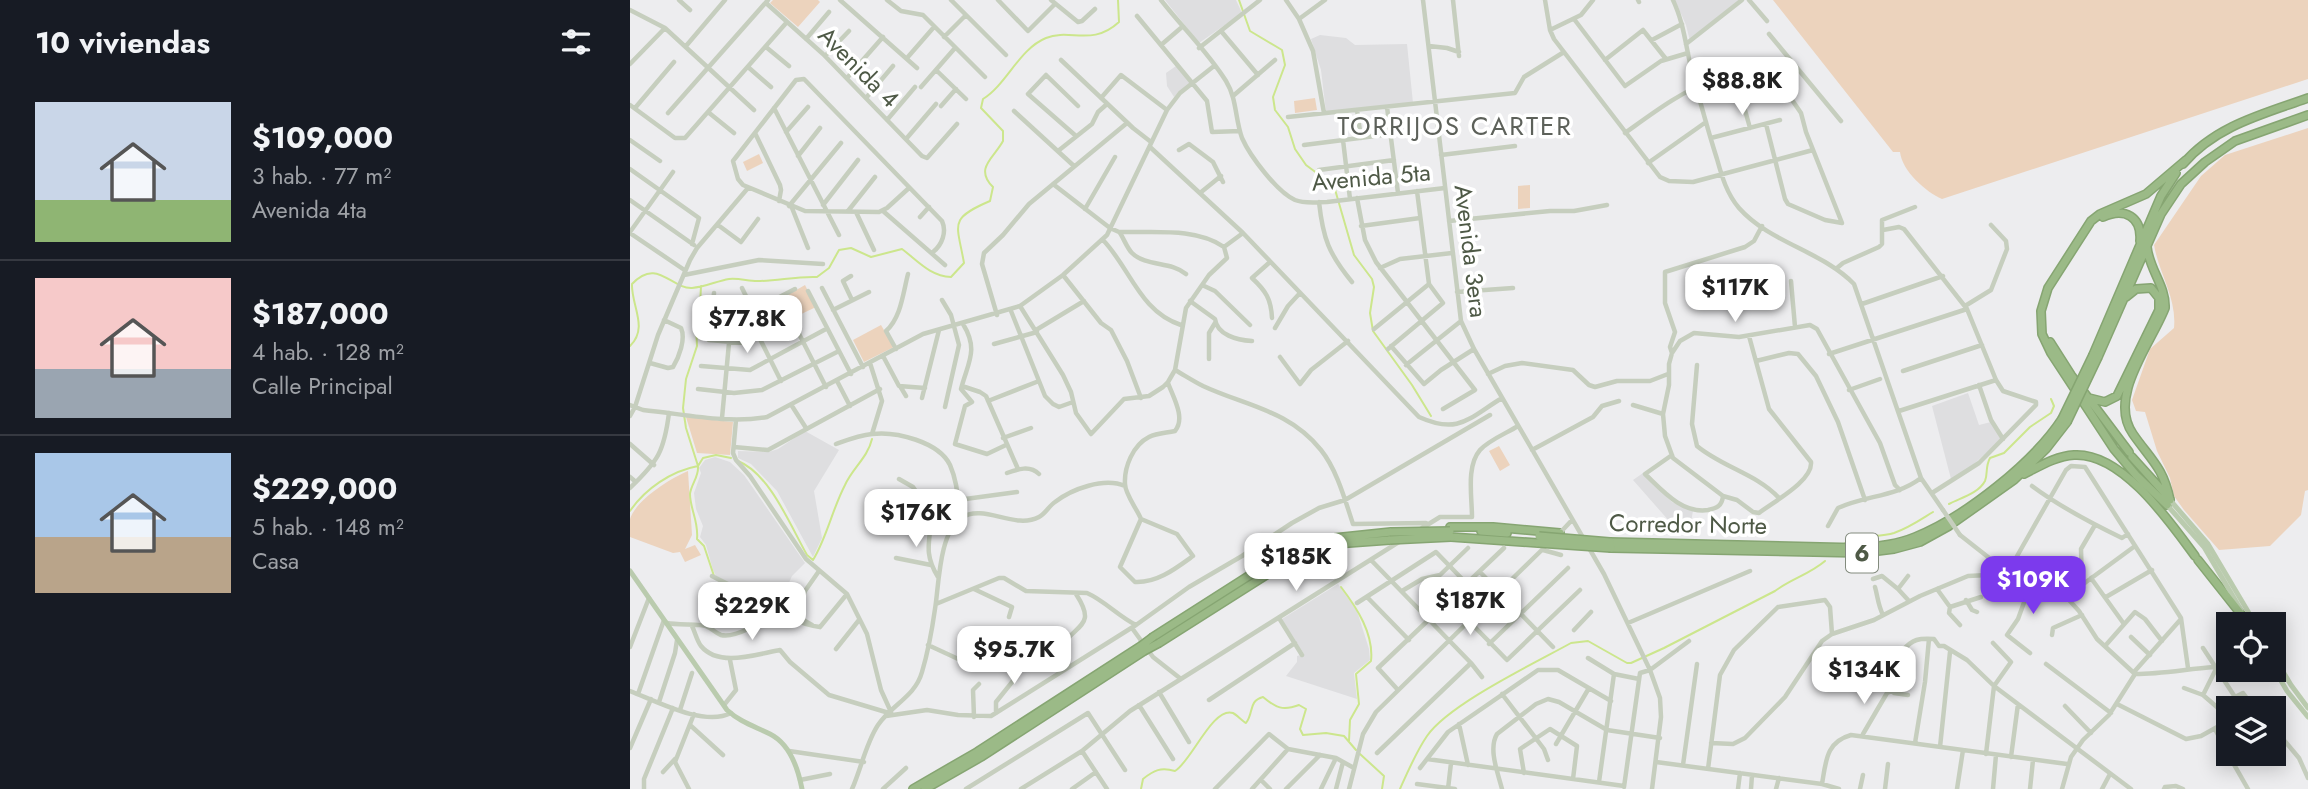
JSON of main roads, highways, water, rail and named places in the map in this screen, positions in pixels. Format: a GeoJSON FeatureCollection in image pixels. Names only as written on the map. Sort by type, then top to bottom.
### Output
{"type":"FeatureCollection","features":[{"type":"Feature","properties":{"kind":"highway","name":"Corredor Norte"},"geometry":{"type":"LineString","coordinates":[[1156,640],[1258,570],[1292,551],[1334,538],[1374,533],[1450,532],[1540,543],[1862,553],[1894,549],[1936,534],[2014,480],[2046,449],[2064,420],[2123,300],[2161,196],[2186,160],[2222,131],[2308,98]]}},
{"type":"Feature","properties":{"kind":"highway","name":"Corredor Norte"},"geometry":{"type":"LineString","coordinates":[[2096,356],[2143,245],[2181,184],[2204,162],[2235,141],[2308,115]]}},
{"type":"Feature","properties":{"kind":"highway"},"geometry":{"type":"LineString","coordinates":[[2169,503],[2125,463],[2056,362],[2042,334],[2041,311],[2048,288],[2091,221],[2100,214],[2146,194],[2186,160]]}},
{"type":"Feature","properties":{"kind":"highway"},"geometry":{"type":"LineString","coordinates":[[2117,213],[2131,215],[2139,227],[2150,265],[2163,291],[2165,308],[2127,387],[2124,414],[2130,430],[2159,466],[2169,503],[2089,398],[2048,337],[2044,313],[2047,301],[2088,230],[2101,218],[2117,213]]}},
{"type":"Feature","properties":{"kind":"highway"},"geometry":{"type":"LineString","coordinates":[[2089,398],[2105,402],[2117,396],[2160,304],[2156,292],[2147,287],[2136,289],[2123,300]]}},
{"type":"Feature","properties":{"kind":"highway","name":"Corredor Norte"},"geometry":{"type":"LineString","coordinates":[[1611,545],[1862,548],[1892,544],[1933,528],[1977,499],[2034,455],[2064,420]]}},
{"type":"Feature","properties":{"kind":"highway"},"geometry":{"type":"LineString","coordinates":[[2014,480],[2042,464],[2065,456],[2077,455],[2102,460],[2121,472],[2154,505],[2239,612]]}},
{"type":"Feature","properties":{"kind":"highway"},"geometry":{"type":"LineString","coordinates":[[1450,532],[1493,527],[1560,533]]}},
{"type":"Feature","properties":{"kind":"highway","name":"Corredor Norte"},"geometry":{"type":"LineString","coordinates":[[913,789],[1296,556],[1335,544],[1391,534]]}},
{"type":"Feature","properties":{"kind":"highway","name":"Corredor Norte"},"geometry":{"type":"LineString","coordinates":[[925,789],[981,757],[1143,648]]}},
{"type":"Feature","properties":{"kind":"main road"},"geometry":{"type":"LineString","coordinates":[[2169,503],[2204,547],[2241,612]]}},
{"type":"Feature","properties":{"kind":"main road"},"geometry":{"type":"LineString","coordinates":[[2169,503],[2208,544],[2248,612]]}},
{"type":"Feature","properties":{"kind":"main road"},"geometry":{"type":"LineString","coordinates":[[630,571],[731,713],[741,721],[772,734],[783,743],[789,751],[802,789]]}},
{"type":"Feature","properties":{"kind":"main road"},"geometry":{"type":"LineString","coordinates":[[2286,677],[2308,708]]}},
{"type":"Feature","properties":{"kind":"main road"},"geometry":{"type":"LineString","coordinates":[[2282,682],[2308,718]]}},
{"type":"Feature","properties":{"kind":"waterway"},"geometry":{"type":"LineString","coordinates":[[630,346],[636,339],[639,324],[632,284],[649,273],[664,276],[677,284],[692,288],[729,279],[757,281],[817,277],[829,268],[839,250],[851,248],[871,257],[902,249],[930,271],[951,277],[964,263],[958,231],[961,218],[990,201],[993,187],[985,169],[1003,141],[1003,131],[981,108],[983,99],[1037,43],[1055,35],[1100,34],[1119,22],[1118,0]]}},
{"type":"Feature","properties":{"kind":"waterway"},"geometry":{"type":"LineString","coordinates":[[1239,0],[1250,31],[1282,50],[1285,65],[1273,97],[1275,110],[1288,127],[1295,149],[1306,165],[1334,186],[1354,255],[1372,279],[1374,287],[1370,313],[1373,331],[1431,416]]}},
{"type":"Feature","properties":{"kind":"waterway"},"geometry":{"type":"LineString","coordinates":[[701,286],[696,325],[697,346],[686,379],[683,408],[686,428],[698,466],[690,494],[697,539],[704,546],[714,576]]}},
{"type":"Feature","properties":{"kind":"waterway"},"geometry":{"type":"LineString","coordinates":[[1949,504],[1982,485],[1990,458],[2004,453],[2030,427],[2051,413],[2054,406],[2051,399]]}},
{"type":"Feature","properties":{"kind":"waterway"},"geometry":{"type":"LineString","coordinates":[[738,461],[760,477],[786,516],[807,555],[813,560],[845,485],[867,452],[872,439]]}},
{"type":"Feature","properties":{"kind":"waterway"},"geometry":{"type":"LineString","coordinates":[[630,511],[643,495],[660,482],[678,472],[698,466],[703,458],[716,455],[731,458]]}},
{"type":"Feature","properties":{"kind":"waterway"},"geometry":{"type":"LineString","coordinates":[[1844,544],[1855,539],[1894,533],[1933,512]]}},
{"type":"Feature","properties":{"kind":"waterway"},"geometry":{"type":"LineString","coordinates":[[1400,789],[1419,748],[1438,724],[1473,698],[1536,661],[1571,643],[1588,641],[1631,663],[1775,591],[1825,561]]}},
{"type":"Feature","properties":{"kind":"waterway"},"geometry":{"type":"LineString","coordinates":[[720,583],[724,589],[726,622]]}},
{"type":"Feature","properties":{"kind":"waterway"},"geometry":{"type":"LineString","coordinates":[[1341,587],[1363,622],[1371,651],[1371,661],[1356,674],[1359,704],[1350,720],[1349,741]]}},
{"type":"Feature","properties":{"kind":"waterway"},"geometry":{"type":"LineString","coordinates":[[1141,789],[1143,779],[1151,773],[1162,769],[1175,771],[1181,766],[1210,726],[1225,713],[1233,713],[1246,723],[1253,704],[1263,697],[1280,707],[1299,705],[1306,709],[1300,729],[1303,735],[1326,733],[1344,736],[1356,750]]}},
{"type":"Feature","properties":{"kind":"waterway"},"geometry":{"type":"LineString","coordinates":[[1360,754],[1384,776],[1382,789]]}},
{"type":"Feature","properties":{"kind":"district","name":"TORRIJOS CARTER"},"geometry":{"type":"Point","coordinates":[1455,126]}}]}
